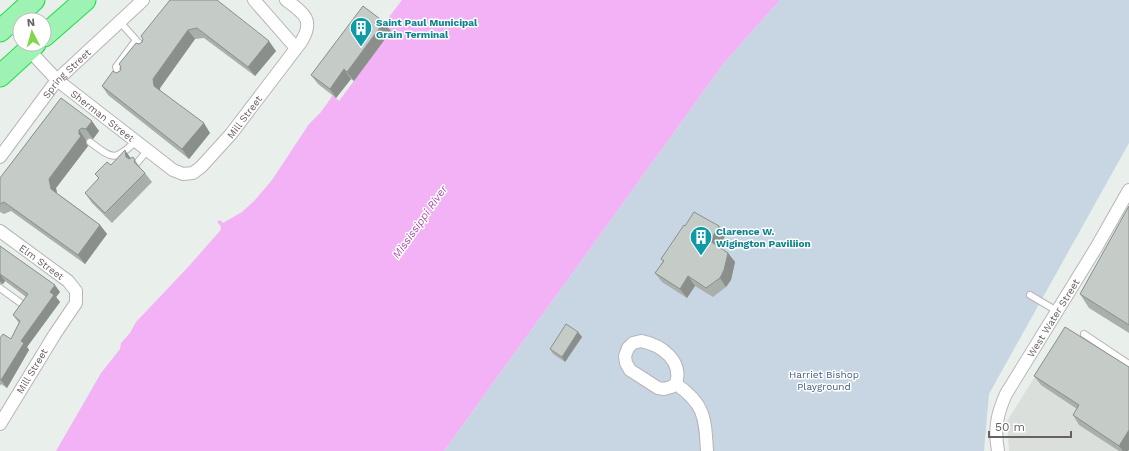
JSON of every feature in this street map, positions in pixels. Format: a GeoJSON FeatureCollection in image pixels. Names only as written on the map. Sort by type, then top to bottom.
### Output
{"type":"FeatureCollection","features":[{"type":"Feature","properties":{"kind":"highway"},"geometry":{"type":"LineString","coordinates":[[0,30],[34,0]]}},
{"type":"Feature","properties":{"kind":"highway"},"geometry":{"type":"LineString","coordinates":[[52,29],[85,0]]}},
{"type":"Feature","properties":{"kind":"highway"},"geometry":{"type":"LineString","coordinates":[[0,76],[26,52]]}},
{"type":"Feature","properties":{"kind":"street","name":"Spring Street"},"geometry":{"type":"LineString","coordinates":[[0,157],[57,80],[143,0]]}},
{"type":"Feature","properties":{"kind":"street"},"geometry":{"type":"LineString","coordinates":[[254,0],[296,48]]}},
{"type":"Feature","properties":{"kind":"street","name":"Mill Street"},"geometry":{"type":"LineString","coordinates":[[183,174],[193,173],[201,167],[231,134],[307,33],[307,18],[302,12],[286,0]]}},
{"type":"Feature","properties":{"kind":"street","name":"Sherman Street"},"geometry":{"type":"LineString","coordinates":[[41,52],[57,80],[173,170],[183,174]]}},
{"type":"Feature","properties":{"kind":"street","name":"West Water Street"},"geometry":{"type":"LineString","coordinates":[[998,451],[996,426],[997,416],[1006,394],[1057,312],[1129,190]]}},
{"type":"Feature","properties":{"kind":"street","name":"Elm Street"},"geometry":{"type":"LineString","coordinates":[[1,234],[68,281],[76,291],[77,297]]}},
{"type":"Feature","properties":{"kind":"street","name":"Mill Street"},"geometry":{"type":"LineString","coordinates":[[1,422],[55,334],[73,309],[77,297]]}},
{"type":"Feature","properties":{"kind":"street"},"geometry":{"type":"LineString","coordinates":[[641,341],[649,343],[671,356],[676,363],[678,370],[676,384],[664,389],[658,388],[630,370],[626,363],[628,348],[633,343],[641,341]]}},
{"type":"Feature","properties":{"kind":"street"},"geometry":{"type":"LineString","coordinates":[[676,384],[690,394],[703,414],[707,451]]}},
{"type":"Feature","properties":{"kind":"lane"},"geometry":{"type":"LineString","coordinates":[[120,22],[145,49]]}},
{"type":"Feature","properties":{"kind":"lane"},"geometry":{"type":"LineString","coordinates":[[122,78],[118,74],[116,67],[136,40]]}},
{"type":"Feature","properties":{"kind":"lane"},"geometry":{"type":"LineString","coordinates":[[90,142],[107,154],[118,156],[136,141]]}},
{"type":"Feature","properties":{"kind":"lane"},"geometry":{"type":"LineString","coordinates":[[136,164],[148,150]]}},
{"type":"Feature","properties":{"kind":"lane"},"geometry":{"type":"LineString","coordinates":[[0,288],[22,304]]}},
{"type":"Feature","properties":{"kind":"lane"},"geometry":{"type":"LineString","coordinates":[[1030,295],[1057,312]]}},
{"type":"Feature","properties":{"kind":"lane"},"geometry":{"type":"LineString","coordinates":[[1084,334],[1129,364]]}},
{"type":"Feature","properties":{"kind":"shaded area"},"geometry":{"type":"Polygon","coordinates":[[[1066,327],[1129,366],[1129,451],[1009,451],[1007,421],[1066,327]]]}},
{"type":"Feature","properties":{"kind":"green space","name":"Harriet Bishop Playground"},"geometry":{"type":"Polygon","coordinates":[[[780,0],[1129,0],[1129,143],[989,394],[984,451],[444,451],[724,63],[780,0]]]}},
{"type":"Feature","properties":{"kind":"water","name":"Mississippi River"},"geometry":{"type":"Polygon","coordinates":[[[402,0],[780,0],[724,63],[444,451],[56,451],[101,373],[120,349],[121,343],[130,333],[136,322],[219,232],[221,229],[217,222],[220,220],[223,223],[242,212],[255,200],[272,180],[309,124],[321,112],[333,95],[339,101],[391,31],[383,25],[402,0]]]}},
{"type":"Feature","properties":{"kind":"building"},"geometry":{"type":"Polygon","coordinates":[[[170,0],[217,0],[269,41],[248,67],[197,28],[188,30],[153,79],[154,86],[204,123],[182,149],[102,86],[113,71],[116,73],[120,71],[121,67],[119,64],[136,43],[139,44],[142,42],[143,39],[141,36],[170,0]]]}},
{"type":"Feature","properties":{"kind":"building"},"geometry":{"type":"Polygon","coordinates":[[[363,6],[384,22],[347,72],[344,69],[330,89],[311,75],[363,6]]]}},
{"type":"Feature","properties":{"kind":"building"},"geometry":{"type":"Polygon","coordinates":[[[61,98],[92,121],[86,129],[82,128],[79,130],[79,134],[81,136],[49,179],[51,189],[100,225],[78,255],[4,202],[0,204],[0,178],[61,98]]]}},
{"type":"Feature","properties":{"kind":"building"},"geometry":{"type":"Polygon","coordinates":[[[125,150],[126,157],[129,159],[133,157],[135,160],[134,162],[145,173],[105,213],[85,193],[99,178],[95,174],[107,162],[111,165],[125,150]]]}},
{"type":"Feature","properties":{"kind":"building"},"geometry":{"type":"Polygon","coordinates":[[[1129,206],[1129,325],[1080,294],[1129,206]]]}},
{"type":"Feature","properties":{"kind":"building","name":"Clarence W. Wigington Paviliion"},"geometry":{"type":"Polygon","coordinates":[[[694,212],[719,226],[710,241],[728,253],[724,270],[720,278],[706,288],[688,276],[680,289],[655,273],[664,261],[661,259],[694,212]]]}},
{"type":"Feature","properties":{"kind":"building"},"geometry":{"type":"Polygon","coordinates":[[[0,246],[55,285],[50,292],[54,295],[21,341],[24,343],[1,380],[0,338],[3,334],[11,339],[20,321],[13,315],[28,294],[0,274],[0,246]]]}},
{"type":"Feature","properties":{"kind":"building"},"geometry":{"type":"Polygon","coordinates":[[[566,324],[578,332],[562,357],[550,349],[566,324]]]}},
{"type":"Feature","properties":{"kind":"building"},"geometry":{"type":"Polygon","coordinates":[[[1065,327],[1129,367],[1129,430],[1119,446],[1073,415],[1079,405],[1034,376],[1065,327]]]}},
{"type":"Feature","properties":{"kind":"place","name":"Saint Paul Municipal Grain Terminal"},"geometry":{"type":"Point","coordinates":[361,48]}},
{"type":"Feature","properties":{"kind":"place","name":"Clarence W. Wigington Paviliion"},"geometry":{"type":"Point","coordinates":[701,256]}}]}
